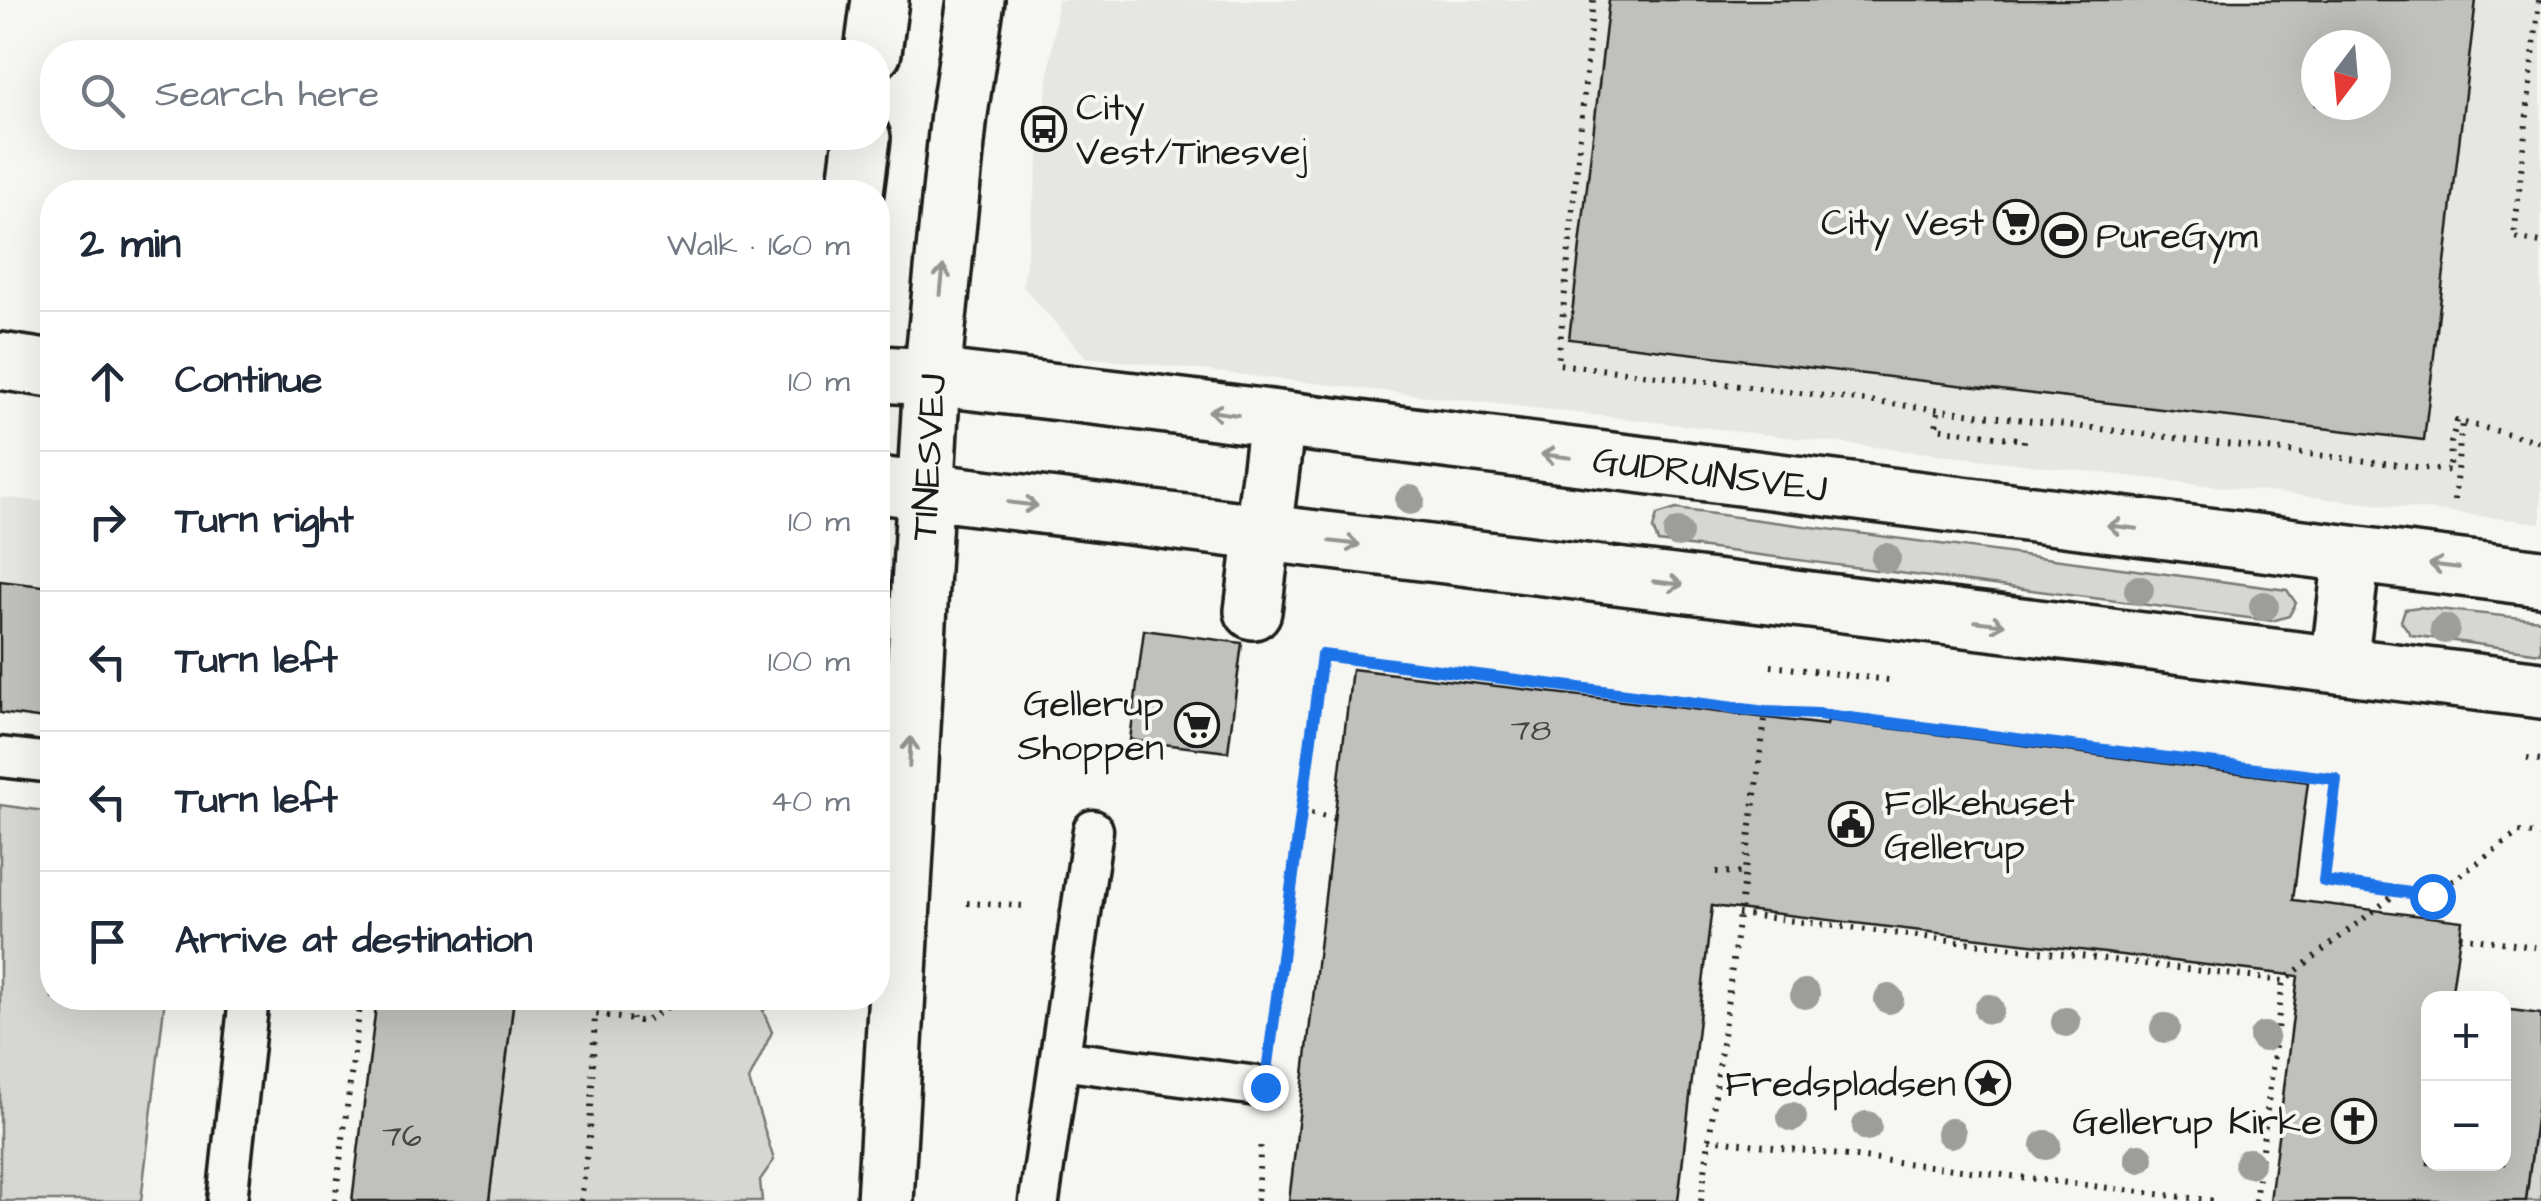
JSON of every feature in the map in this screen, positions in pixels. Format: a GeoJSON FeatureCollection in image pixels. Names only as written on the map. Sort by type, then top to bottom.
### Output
{"type":"FeatureCollection","features":[{"type":"Feature","properties":{"kind":"street"},"geometry":{"type":"LineString","coordinates":[[875,40],[880,0]]}},
{"type":"Feature","properties":{"kind":"street","name":"TINESVEJ"},"geometry":{"type":"LineString","coordinates":[[885,1201],[901,900],[902,489],[932,378],[958,114],[976,0]]}},
{"type":"Feature","properties":{"kind":"street"},"geometry":{"type":"LineString","coordinates":[[857,180],[860,150]]}},
{"type":"Feature","properties":{"kind":"street"},"geometry":{"type":"LineString","coordinates":[[0,360],[40,360]]}},
{"type":"Feature","properties":{"kind":"street"},"geometry":{"type":"LineString","coordinates":[[0,360],[40,367]]}},
{"type":"Feature","properties":{"kind":"street","name":"GUDRUNSVEJ"},"geometry":{"type":"LineString","coordinates":[[890,375],[2541,578]]}},
{"type":"Feature","properties":{"kind":"street"},"geometry":{"type":"LineString","coordinates":[[1253,611],[1277,420]]}},
{"type":"Feature","properties":{"kind":"street"},"geometry":{"type":"LineString","coordinates":[[902,489],[2541,690]]}},
{"type":"Feature","properties":{"kind":"street"},"geometry":{"type":"LineString","coordinates":[[2339,665],[2352,555]]}},
{"type":"Feature","properties":{"kind":"street","name":"TINESVEJ"},"geometry":{"type":"LineString","coordinates":[[882,1010],[890,1094]]}},
{"type":"Feature","properties":{"kind":"lane"},"geometry":{"type":"LineString","coordinates":[[0,757],[40,762]]}},
{"type":"Feature","properties":{"kind":"lane"},"geometry":{"type":"LineString","coordinates":[[1038,1201],[1093,830]]}},
{"type":"Feature","properties":{"kind":"lane"},"geometry":{"type":"LineString","coordinates":[[227,1201],[248,1010]]}},
{"type":"Feature","properties":{"kind":"lane"},"geometry":{"type":"LineString","coordinates":[[1060,1060],[1265,1087]]}},
{"type":"Feature","properties":{"kind":"path"},"geometry":{"type":"LineString","coordinates":[[1593,0],[1558,364],[2450,471],[2451,442],[2460,422]]}},
{"type":"Feature","properties":{"kind":"path"},"geometry":{"type":"LineString","coordinates":[[2539,0],[2514,238],[2541,243]]}},
{"type":"Feature","properties":{"kind":"path"},"geometry":{"type":"LineString","coordinates":[[1938,412],[1936,428],[2024,440]]}},
{"type":"Feature","properties":{"kind":"path"},"geometry":{"type":"LineString","coordinates":[[2460,422],[2541,442]]}},
{"type":"Feature","properties":{"kind":"path"},"geometry":{"type":"LineString","coordinates":[[2452,520],[2460,422]]}},
{"type":"Feature","properties":{"kind":"path"},"geometry":{"type":"LineString","coordinates":[[1257,1201],[1265,1087],[1322,655],[2336,779],[2324,881],[2432,896],[2518,832],[2541,835]]}},
{"type":"Feature","properties":{"kind":"path"},"geometry":{"type":"LineString","coordinates":[[1771,666],[1890,680]]}},
{"type":"Feature","properties":{"kind":"path"},"geometry":{"type":"LineString","coordinates":[[1701,1201],[1766,712]]}},
{"type":"Feature","properties":{"kind":"path"},"geometry":{"type":"LineString","coordinates":[[1302,811],[1334,819]]}},
{"type":"Feature","properties":{"kind":"path"},"geometry":{"type":"LineString","coordinates":[[1716,872],[1744,872]]}},
{"type":"Feature","properties":{"kind":"path"},"geometry":{"type":"LineString","coordinates":[[2256,1201],[2283,981],[2398,891]]}},
{"type":"Feature","properties":{"kind":"path"},"geometry":{"type":"LineString","coordinates":[[901,900],[1082,908]]}},
{"type":"Feature","properties":{"kind":"path"},"geometry":{"type":"LineString","coordinates":[[1738,914],[2283,981]]}},
{"type":"Feature","properties":{"kind":"path"},"geometry":{"type":"LineString","coordinates":[[2460,936],[2541,948]]}},
{"type":"Feature","properties":{"kind":"path"},"geometry":{"type":"LineString","coordinates":[[335,1201],[359,1010]]}},
{"type":"Feature","properties":{"kind":"path"},"geometry":{"type":"LineString","coordinates":[[629,1010],[632,1020]]}},
{"type":"Feature","properties":{"kind":"path"},"geometry":{"type":"LineString","coordinates":[[581,1201],[590,1130],[596,1014],[644,1022],[663,1010]]}},
{"type":"Feature","properties":{"kind":"path"},"geometry":{"type":"LineString","coordinates":[[2266,1119],[2279,1120]]}},
{"type":"Feature","properties":{"kind":"path"},"geometry":{"type":"LineString","coordinates":[[1709,1139],[2216,1201]]}},
{"type":"Feature","properties":{"kind":"shaded area"},"geometry":{"type":"Polygon","coordinates":[[[1058,0],[2541,0],[2541,523],[1086,357],[1023,287],[1058,0]]]}},
{"type":"Feature","properties":{"kind":"shaded area"},"geometry":{"type":"Polygon","coordinates":[[[0,497],[40,502],[40,716],[0,711],[0,497]]]}},
{"type":"Feature","properties":{"kind":"shaded area"},"geometry":{"type":"Polygon","coordinates":[[[1676,509],[2287,590],[2296,603],[2289,616],[2272,621],[1658,542],[1653,529],[1657,515],[1676,509]]]}},
{"type":"Feature","properties":{"kind":"shaded area"},"geometry":{"type":"Polygon","coordinates":[[[2419,607],[2541,620],[2541,653],[2411,635],[2401,621],[2405,609],[2419,607]]]}},
{"type":"Feature","properties":{"kind":"shaded area"},"geometry":{"type":"Polygon","coordinates":[[[0,805],[40,810],[40,1010],[164,1010],[141,1201],[0,1201],[0,805]]]}},
{"type":"Feature","properties":{"kind":"shaded area"},"geometry":{"type":"Polygon","coordinates":[[[513,1010],[764,1010],[772,1032],[749,1080],[774,1160],[760,1180],[762,1201],[489,1201],[513,1010]]]}},
{"type":"Feature","properties":{"kind":"shaded area"},"geometry":{"type":"Polygon","coordinates":[[[2541,1078],[2541,1201],[2526,1201],[2541,1078]]]}},
{"type":"Feature","properties":{"kind":"building","name":"City Vest"},"geometry":{"type":"Polygon","coordinates":[[[1609,0],[2476,0],[2424,440],[1569,339],[1609,0]]]}},
{"type":"Feature","properties":{"kind":"building"},"geometry":{"type":"Polygon","coordinates":[[[0,581],[40,586],[40,718],[0,713],[0,581]]]}},
{"type":"Feature","properties":{"kind":"building"},"geometry":{"type":"Polygon","coordinates":[[[1144,630],[1242,643],[1228,752],[1130,740],[1144,630]]]}},
{"type":"Feature","properties":{"kind":"building"},"geometry":{"type":"Polygon","coordinates":[[[1352,669],[1827,725],[1828,720],[2308,782],[2293,900],[2462,921],[2452,991],[2421,991],[2421,1171],[2511,1171],[2511,1010],[2541,1014],[2541,1078],[2526,1201],[2270,1201],[2298,976],[1712,906],[1678,1201],[1289,1201],[1352,669]]]}},
{"type":"Feature","properties":{"kind":"building"},"geometry":{"type":"Polygon","coordinates":[[[376,1010],[513,1010],[489,1201],[352,1201],[376,1010]]]}},
{"type":"Feature","properties":{"kind":"place","name":"City Vest/Tinesvej"},"geometry":{"type":"Point","coordinates":[1044,129]}},
{"type":"Feature","properties":{"kind":"place","name":"City Vest"},"geometry":{"type":"Point","coordinates":[2016,222]}},
{"type":"Feature","properties":{"kind":"place","name":"PureGym"},"geometry":{"type":"Point","coordinates":[2064,235]}},
{"type":"Feature","properties":{"kind":"place","name":"Gellerup Shoppen"},"geometry":{"type":"Point","coordinates":[1197,725]}},
{"type":"Feature","properties":{"kind":"place","name":"Folkehuset Gellerup"},"geometry":{"type":"Point","coordinates":[1851,824]}},
{"type":"Feature","properties":{"kind":"place","name":"Fredspladsen"},"geometry":{"type":"Point","coordinates":[1988,1083]}},
{"type":"Feature","properties":{"kind":"place","name":"Gellerup Kirke"},"geometry":{"type":"Point","coordinates":[2354,1121]}},
{"type":"Feature","properties":{"kind":"route"},"geometry":{"type":"LineString","coordinates":[[1265,1087],[1322,655],[2336,779],[2324,881],[2432,896]]}}]}
